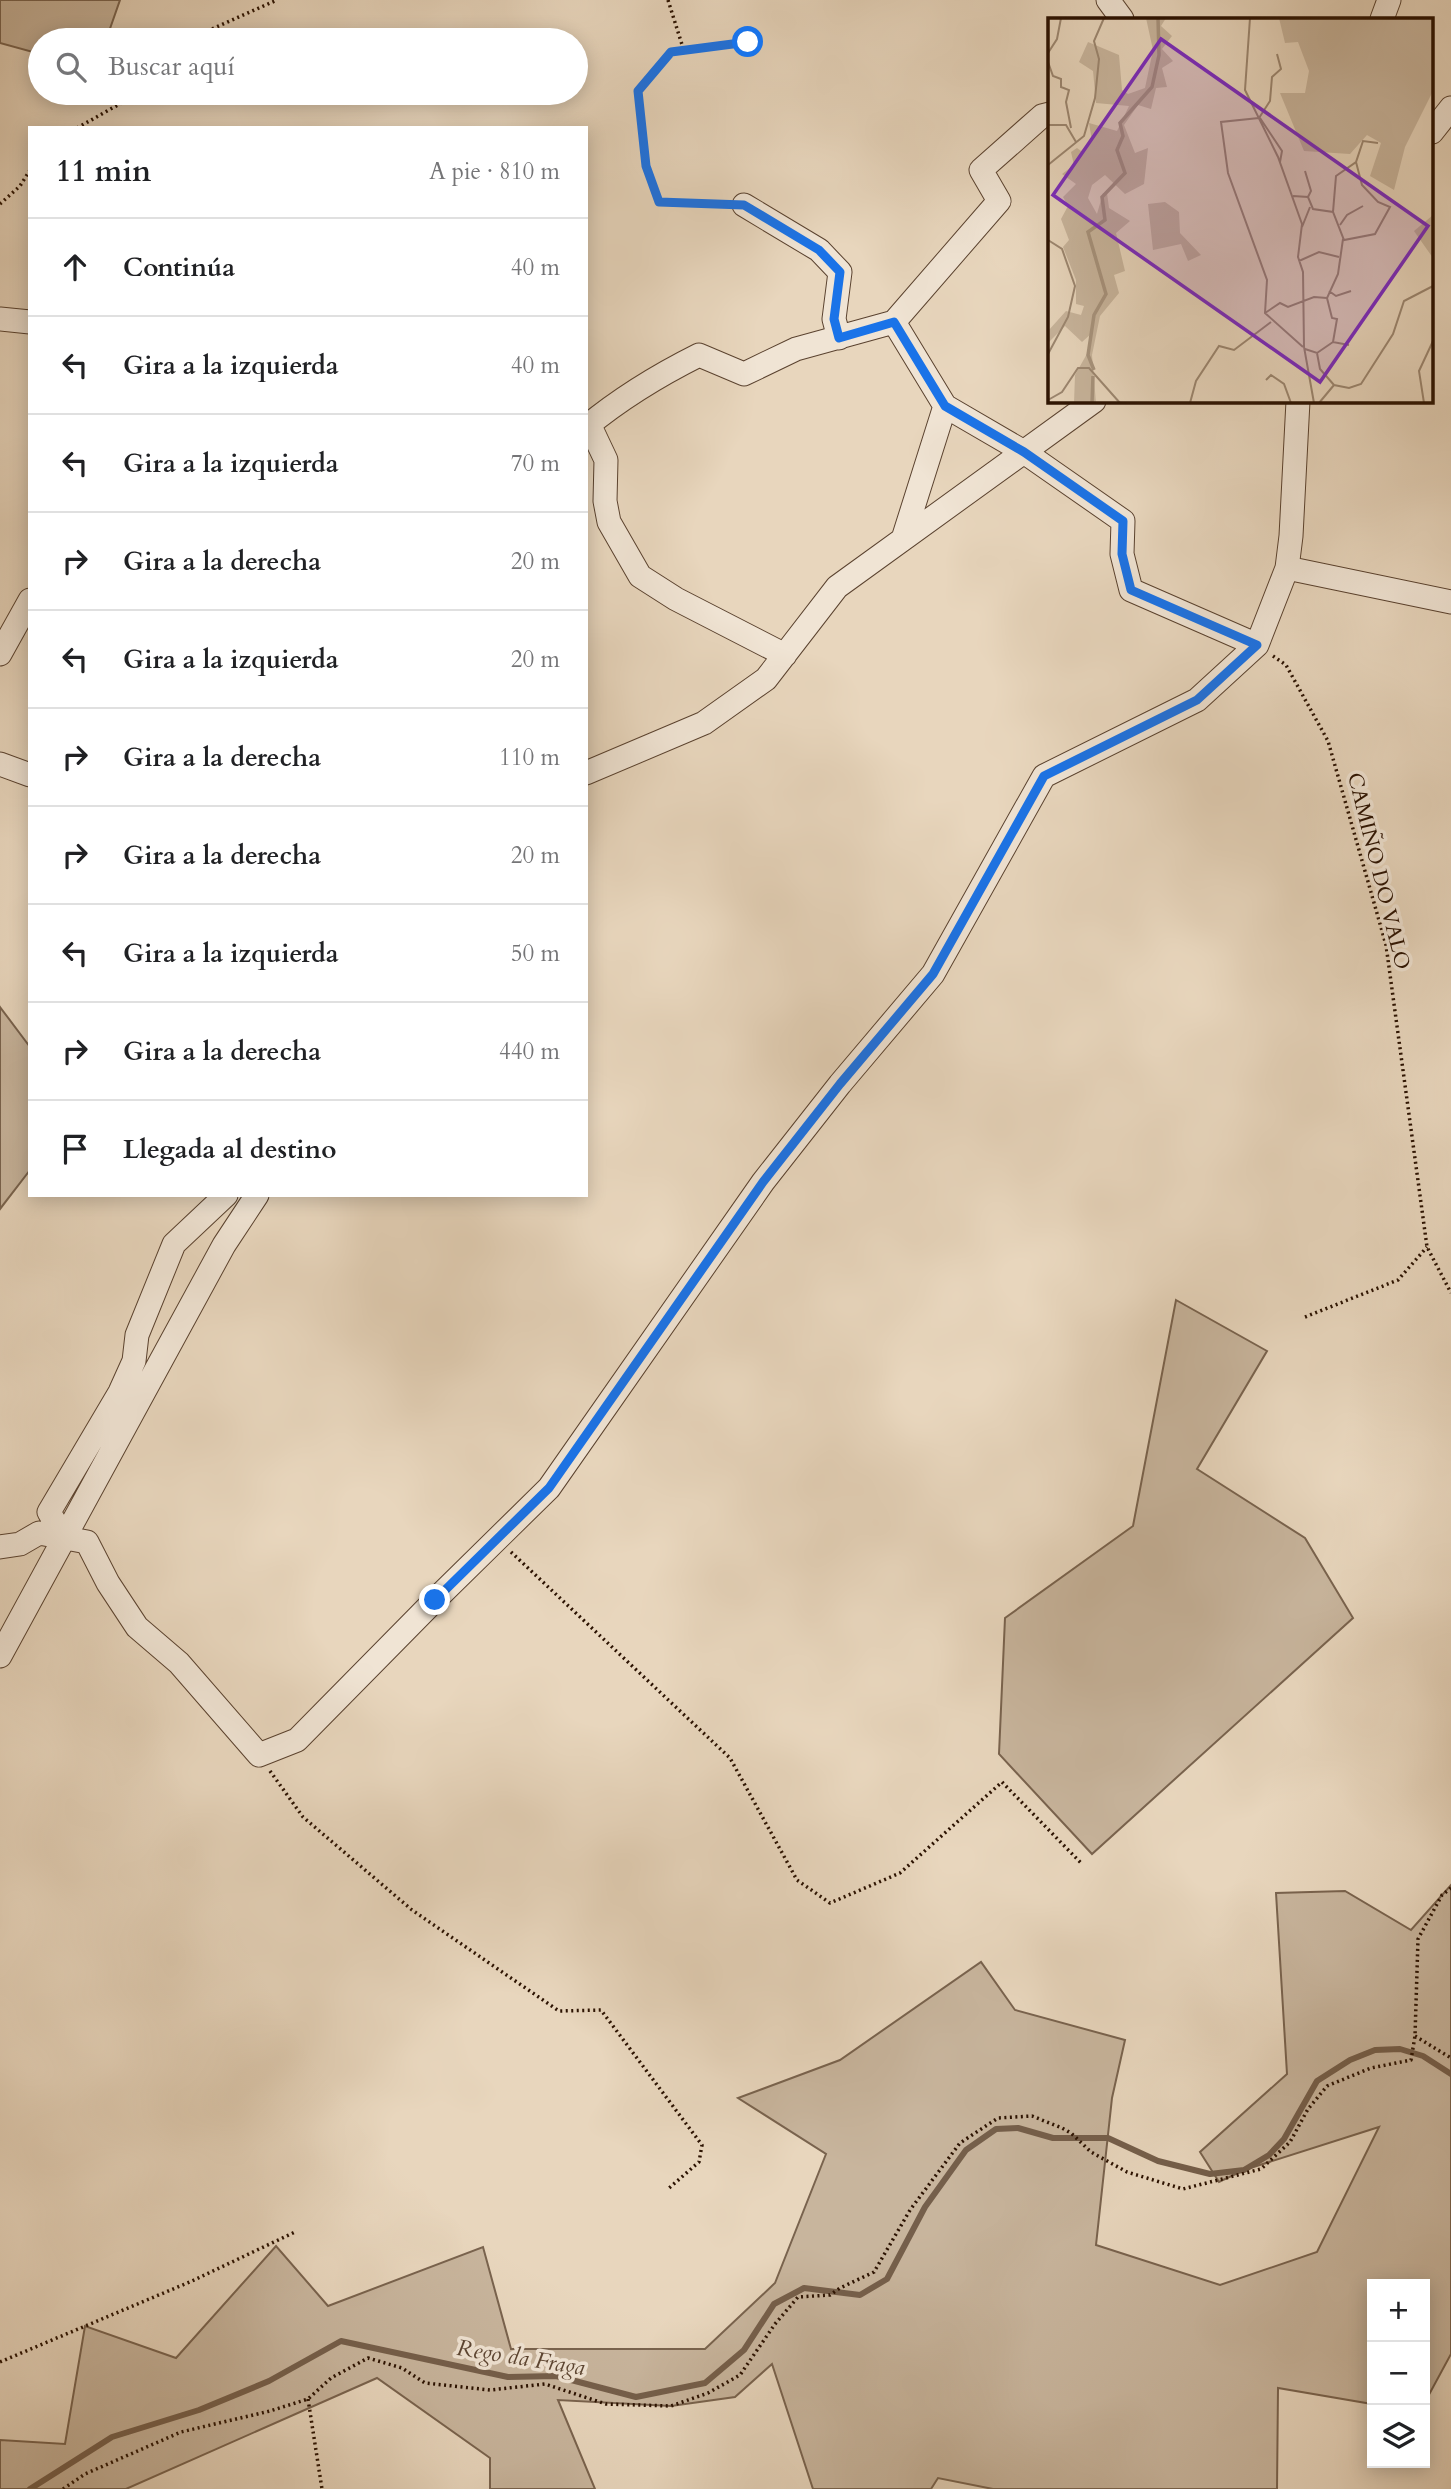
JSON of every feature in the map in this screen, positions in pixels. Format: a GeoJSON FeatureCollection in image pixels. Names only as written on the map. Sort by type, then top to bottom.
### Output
{"type":"FeatureCollection","features":[{"type":"Feature","properties":{"kind":"street"},"geometry":{"type":"LineString","coordinates":[[1108,0],[1121,18]]}},
{"type":"Feature","properties":{"kind":"street"},"geometry":{"type":"LineString","coordinates":[[1382,18],[1389,0]]}},
{"type":"Feature","properties":{"kind":"street"},"geometry":{"type":"LineString","coordinates":[[1434,129],[1451,108]]}},
{"type":"Feature","properties":{"kind":"street"},"geometry":{"type":"LineString","coordinates":[[785,655],[676,599],[640,576],[609,522],[605,501],[606,460],[588,426],[613,405],[667,371],[699,355],[744,374],[796,349],[894,322],[999,201],[981,170],[1042,116],[1048,114]]}},
{"type":"Feature","properties":{"kind":"street"},"geometry":{"type":"LineString","coordinates":[[744,205],[819,250],[840,272],[834,319],[839,338]]}},
{"type":"Feature","properties":{"kind":"street"},"geometry":{"type":"LineString","coordinates":[[0,319],[28,322]]}},
{"type":"Feature","properties":{"kind":"street"},"geometry":{"type":"LineString","coordinates":[[894,322],[945,406],[1024,452],[1123,521],[1122,554],[1131,590],[1257,645]]}},
{"type":"Feature","properties":{"kind":"street"},"geometry":{"type":"LineString","coordinates":[[588,771],[704,723],[766,680],[837,587],[1093,402]]}},
{"type":"Feature","properties":{"kind":"street"},"geometry":{"type":"LineString","coordinates":[[0,1547],[20,1544],[39,1533],[87,1542],[108,1583],[137,1628],[178,1663],[259,1755],[297,1740],[549,1488],[763,1182],[840,1084],[933,974],[1044,776],[1197,700],[1257,645],[1287,568],[1297,402]]}},
{"type":"Feature","properties":{"kind":"street"},"geometry":{"type":"LineString","coordinates":[[903,539],[945,406]]}},
{"type":"Feature","properties":{"kind":"street"},"geometry":{"type":"LineString","coordinates":[[1287,568],[1451,602]]}},
{"type":"Feature","properties":{"kind":"street"},"geometry":{"type":"LineString","coordinates":[[0,654],[28,604]]}},
{"type":"Feature","properties":{"kind":"street"},"geometry":{"type":"LineString","coordinates":[[0,764],[28,774]]}},
{"type":"Feature","properties":{"kind":"street"},"geometry":{"type":"LineString","coordinates":[[64,1538],[49,1512],[120,1392],[134,1361],[138,1335],[174,1244],[241,1198]]}},
{"type":"Feature","properties":{"kind":"street"},"geometry":{"type":"LineString","coordinates":[[0,1656],[224,1245],[241,1198]]}},
{"type":"Feature","properties":{"kind":"path"},"geometry":{"type":"LineString","coordinates":[[214,28],[276,0]]}},
{"type":"Feature","properties":{"kind":"path"},"geometry":{"type":"LineString","coordinates":[[668,0],[684,51]]}},
{"type":"Feature","properties":{"kind":"path"},"geometry":{"type":"LineString","coordinates":[[744,205],[659,202],[646,166],[638,91],[671,52],[748,42]]}},
{"type":"Feature","properties":{"kind":"path"},"geometry":{"type":"LineString","coordinates":[[81,126],[118,105]]}},
{"type":"Feature","properties":{"kind":"path"},"geometry":{"type":"LineString","coordinates":[[0,204],[20,186],[28,173]]}},
{"type":"Feature","properties":{"kind":"path","name":"CAMIÑO DO VALO"},"geometry":{"type":"LineString","coordinates":[[1257,645],[1286,665],[1328,741],[1386,945],[1427,1247],[1451,1293]]}},
{"type":"Feature","properties":{"kind":"path"},"geometry":{"type":"LineString","coordinates":[[1305,1317],[1398,1280],[1427,1247]]}},
{"type":"Feature","properties":{"kind":"path"},"geometry":{"type":"LineString","coordinates":[[497,1539],[730,1758],[797,1880],[830,1903],[900,1873],[1002,1782],[1082,1864]]}},
{"type":"Feature","properties":{"kind":"path"},"geometry":{"type":"LineString","coordinates":[[259,1755],[303,1817],[412,1910],[559,2011],[601,2010],[702,2145],[699,2162],[668,2189]]}},
{"type":"Feature","properties":{"kind":"path"},"geometry":{"type":"LineString","coordinates":[[63,2489],[85,2474],[181,2432],[270,2411],[307,2399],[331,2378],[368,2358],[402,2368],[425,2383],[490,2390],[545,2384],[606,2404],[671,2406],[708,2393],[740,2375],[775,2324],[798,2297],[830,2295],[874,2272],[910,2210],[960,2143],[998,2118],[1032,2116],[1071,2133],[1091,2152],[1127,2172],[1183,2189],[1219,2182],[1261,2169],[1290,2142],[1308,2109],[1327,2086],[1371,2068],[1411,2060],[1415,2036],[1418,1939],[1442,1895],[1451,1888]]}},
{"type":"Feature","properties":{"kind":"path"},"geometry":{"type":"LineString","coordinates":[[1415,2036],[1451,2058]]}},
{"type":"Feature","properties":{"kind":"path"},"geometry":{"type":"LineString","coordinates":[[0,2362],[192,2281],[295,2232]]}},
{"type":"Feature","properties":{"kind":"path"},"geometry":{"type":"LineString","coordinates":[[307,2399],[322,2489]]}},
{"type":"Feature","properties":{"kind":"shaded area"},"geometry":{"type":"Polygon","coordinates":[[[0,0],[120,0],[110,28],[28,28],[28,51],[0,43],[0,0]]]}},
{"type":"Feature","properties":{"kind":"shaded area"},"geometry":{"type":"Polygon","coordinates":[[[0,1007],[28,1044],[28,1173],[0,1209],[0,1007]]]}},
{"type":"Feature","properties":{"kind":"shaded area"},"geometry":{"type":"Polygon","coordinates":[[[1176,1300],[1267,1351],[1197,1469],[1305,1538],[1353,1618],[1092,1854],[999,1754],[1005,1618],[1133,1526],[1176,1300]]]}},
{"type":"Feature","properties":{"kind":"shaded area"},"geometry":{"type":"Polygon","coordinates":[[[1451,1885],[1451,2354],[1430,2393],[1430,2279],[1367,2279],[1367,2403],[1278,2388],[1277,2489],[993,2489],[938,2478],[931,2489],[813,2489],[772,2364],[735,2397],[671,2406],[558,2400],[595,2489],[490,2489],[490,2458],[377,2378],[126,2489],[0,2489],[0,2440],[65,2444],[85,2326],[176,2358],[276,2246],[328,2306],[483,2247],[511,2349],[705,2349],[775,2283],[826,2154],[738,2098],[840,2060],[981,1962],[1015,2010],[1125,2040],[1112,2098],[1096,2245],[1220,2285],[1317,2252],[1379,2127],[1244,2170],[1219,2182],[1200,2152],[1287,2074],[1276,1893],[1345,1891],[1411,1930],[1451,1885]]]}},
{"type":"Feature","properties":{"kind":"waterway","name":"Rego da Fraga"},"geometry":{"type":"LineString","coordinates":[[30,2489],[112,2437],[199,2410],[269,2381],[341,2341],[508,2377],[556,2376],[636,2397],[705,2383],[744,2350],[774,2304],[804,2288],[860,2295],[887,2279],[925,2207],[966,2150],[996,2129],[1018,2128],[1053,2138],[1108,2138],[1158,2161],[1210,2174],[1244,2170],[1269,2155],[1284,2139],[1317,2081],[1350,2060],[1375,2050],[1400,2049],[1423,2056],[1451,2074]]}},
{"type":"Feature","properties":{"kind":"route"},"geometry":{"type":"LineString","coordinates":[[435,1600],[549,1488],[763,1182],[840,1084],[933,974],[1044,776],[1158,722],[1197,700],[1257,645],[1131,590],[1122,554],[1123,521],[1024,452],[945,406],[894,322],[839,338],[834,319],[840,272],[819,250],[744,205],[659,202],[646,166],[638,91],[671,52],[748,42]]}}]}
